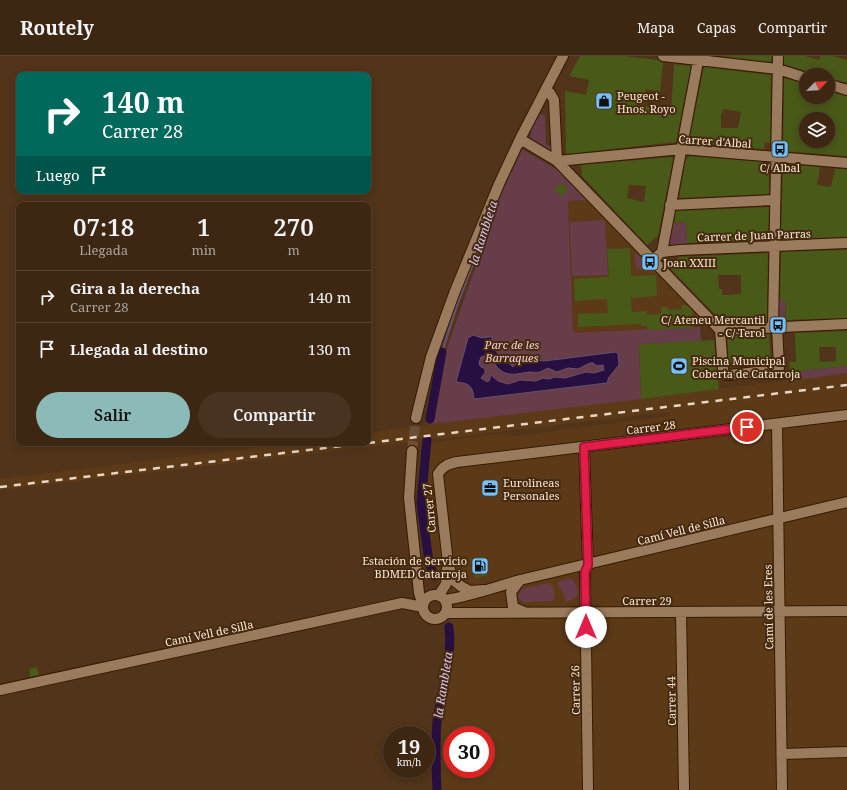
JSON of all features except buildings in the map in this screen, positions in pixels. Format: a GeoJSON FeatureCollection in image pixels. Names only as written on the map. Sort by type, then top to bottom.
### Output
{"type":"FeatureCollection","features":[{"type":"Feature","properties":{"kind":"street"},"geometry":{"type":"LineString","coordinates":[[416,418],[431,357],[455,290],[498,186],[520,139],[564,56]]}},
{"type":"Feature","properties":{"kind":"street"},"geometry":{"type":"LineString","coordinates":[[663,56],[699,58],[778,69],[799,76]]}},
{"type":"Feature","properties":{"kind":"street"},"geometry":{"type":"LineString","coordinates":[[520,139],[557,161],[720,330],[723,370],[725,375],[777,369],[779,366],[775,327],[774,247],[778,56]]}},
{"type":"Feature","properties":{"kind":"street"},"geometry":{"type":"LineString","coordinates":[[653,260],[662,252],[699,58]]}},
{"type":"Feature","properties":{"kind":"street"},"geometry":{"type":"LineString","coordinates":[[835,86],[847,90]]}},
{"type":"Feature","properties":{"kind":"street"},"geometry":{"type":"LineString","coordinates":[[546,90],[550,93],[554,100],[557,161]]}},
{"type":"Feature","properties":{"kind":"street","name":"Carrer d'Albal"},"geometry":{"type":"LineString","coordinates":[[557,161],[682,149],[847,163]]}},
{"type":"Feature","properties":{"kind":"street"},"geometry":{"type":"LineString","coordinates":[[670,205],[775,200]]}},
{"type":"Feature","properties":{"kind":"street","name":"Carrer de Juan Parras"},"geometry":{"type":"LineString","coordinates":[[662,252],[847,243]]}},
{"type":"Feature","properties":{"kind":"street"},"geometry":{"type":"LineString","coordinates":[[720,330],[847,324]]}},
{"type":"Feature","properties":{"kind":"street","name":"Carrer 28"},"geometry":{"type":"LineString","coordinates":[[457,462],[847,415]]}},
{"type":"Feature","properties":{"kind":"street","name":"Camí de les Eres"},"geometry":{"type":"LineString","coordinates":[[777,424],[782,790]]}},
{"type":"Feature","properties":{"kind":"street","name":"Carrer 26"},"geometry":{"type":"LineString","coordinates":[[584,447],[588,565],[585,572],[588,790]]}},
{"type":"Feature","properties":{"kind":"street"},"geometry":{"type":"LineString","coordinates":[[412,451],[409,498],[417,578],[419,593],[423,611],[427,616],[434,620],[441,618],[446,613],[448,606],[440,597],[429,593],[423,588],[417,578]]}},
{"type":"Feature","properties":{"kind":"street","name":"Carrer 27"},"geometry":{"type":"LineString","coordinates":[[457,462],[448,464],[442,468],[438,474],[448,563],[453,580],[462,588],[470,591],[484,590]]}},
{"type":"Feature","properties":{"kind":"street","name":"Camí Vell de Silla"},"geometry":{"type":"LineString","coordinates":[[440,597],[469,596],[484,590],[520,580],[847,502]]}},
{"type":"Feature","properties":{"kind":"street","name":"Carrer 27"},"geometry":{"type":"LineString","coordinates":[[440,597],[446,584],[448,563]]}},
{"type":"Feature","properties":{"kind":"street"},"geometry":{"type":"LineString","coordinates":[[520,580],[511,592],[513,607],[525,612]]}},
{"type":"Feature","properties":{"kind":"street"},"geometry":{"type":"LineString","coordinates":[[423,606],[427,598],[440,597]]}},
{"type":"Feature","properties":{"kind":"street","name":"Camí Vell de Silla"},"geometry":{"type":"LineString","coordinates":[[0,690],[402,603],[423,606]]}},
{"type":"Feature","properties":{"kind":"street","name":"Carrer 29"},"geometry":{"type":"LineString","coordinates":[[446,613],[847,611]]}},
{"type":"Feature","properties":{"kind":"street","name":"Carrer 44"},"geometry":{"type":"LineString","coordinates":[[681,612],[684,790]]}},
{"type":"Feature","properties":{"kind":"street"},"geometry":{"type":"LineString","coordinates":[[782,754],[847,752]]}},
{"type":"Feature","properties":{"kind":"shaded area"},"geometry":{"type":"Polygon","coordinates":[[[588,200],[698,315],[698,325],[700,325],[700,327],[573,334],[568,201],[588,200]]]}},
{"type":"Feature","properties":{"kind":"shaded area"},"geometry":{"type":"Polygon","coordinates":[[[473,335],[482,338],[493,337],[488,344],[513,367],[521,358],[544,361],[616,352],[618,354],[619,365],[609,377],[607,383],[474,399],[471,388],[467,384],[456,382],[468,338],[473,335]],[[481,357],[479,363],[480,366],[485,369],[485,373],[481,378],[487,382],[489,381],[491,375],[498,381],[508,384],[520,380],[536,381],[543,378],[565,378],[586,372],[594,373],[604,370],[603,365],[597,366],[590,363],[578,369],[568,368],[557,372],[548,368],[541,372],[510,374],[499,369],[492,359],[488,357],[481,357]]]}},
{"type":"Feature","properties":{"kind":"shaded area"},"geometry":{"type":"Polygon","coordinates":[[[847,373],[847,790],[441,790],[439,739],[453,649],[454,632],[433,562],[425,511],[427,476],[425,468],[429,443],[498,434],[514,436],[670,416],[669,412],[0,490],[0,479],[269,446],[371,446],[371,433],[847,373]]]}},
{"type":"Feature","properties":{"kind":"green space"},"geometry":{"type":"Polygon","coordinates":[[[540,114],[545,115],[546,144],[555,149],[552,152],[532,141],[531,138],[533,128],[540,114]]]}},
{"type":"Feature","properties":{"kind":"green space","name":"Parc de les Barraques"},"geometry":{"type":"Polygon","coordinates":[[[522,149],[561,172],[588,200],[568,201],[573,333],[700,327],[701,341],[639,344],[641,399],[432,424],[440,376],[448,345],[500,197],[522,149]]]}},
{"type":"Feature","properties":{"kind":"green space"},"geometry":{"type":"Polygon","coordinates":[[[605,220],[608,275],[572,276],[570,222],[605,220]]]}},
{"type":"Feature","properties":{"kind":"green space"},"geometry":{"type":"Polygon","coordinates":[[[686,222],[687,246],[673,247],[668,241],[672,223],[686,222]]]}},
{"type":"Feature","properties":{"kind":"green space"},"geometry":{"type":"Polygon","coordinates":[[[634,252],[651,268],[636,269],[634,252]]]}},
{"type":"Feature","properties":{"kind":"green space"},"geometry":{"type":"Polygon","coordinates":[[[777,300],[785,300],[786,323],[777,323],[777,300]]]}},
{"type":"Feature","properties":{"kind":"green space"},"geometry":{"type":"Polygon","coordinates":[[[847,366],[847,373],[791,381],[790,372],[847,366]]]}},
{"type":"Feature","properties":{"kind":"green space"},"geometry":{"type":"Polygon","coordinates":[[[570,578],[575,582],[578,591],[575,598],[566,602],[565,596],[557,582],[570,578]]]}},
{"type":"Feature","properties":{"kind":"green space"},"geometry":{"type":"Polygon","coordinates":[[[549,583],[553,587],[555,596],[552,601],[525,602],[520,600],[518,596],[522,589],[549,583]]]}},
{"type":"Feature","properties":{"kind":"waterway","name":"la Rambleta"},"geometry":{"type":"LineString","coordinates":[[442,352],[456,308],[484,234]]}},
{"type":"Feature","properties":{"kind":"waterway","name":"la Rambleta"},"geometry":{"type":"LineString","coordinates":[[430,419],[442,352]]}},
{"type":"Feature","properties":{"kind":"waterway","name":"la Rambleta"},"geometry":{"type":"LineString","coordinates":[[427,440],[421,503],[429,562],[434,576]]}},
{"type":"Feature","properties":{"kind":"waterway","name":"la Rambleta"},"geometry":{"type":"LineString","coordinates":[[437,790],[437,722],[448,663],[450,639],[449,627]]}},
{"type":"Feature","properties":{"kind":"tunnel"},"geometry":{"type":"LineString","coordinates":[[412,451],[416,418]]}},
{"type":"Feature","properties":{"kind":"railway"},"geometry":{"type":"LineString","coordinates":[[371,443],[847,385]]}},
{"type":"Feature","properties":{"kind":"railway"},"geometry":{"type":"LineString","coordinates":[[0,487],[342,446]]}},
{"type":"Feature","properties":{"kind":"place","name":"Peugeot - Hnos. Royo"},"geometry":{"type":"Point","coordinates":[604,101]}},
{"type":"Feature","properties":{"kind":"place","name":"C/ Albal"},"geometry":{"type":"Point","coordinates":[780,149]}},
{"type":"Feature","properties":{"kind":"place","name":"Joan XXIII"},"geometry":{"type":"Point","coordinates":[650,262]}},
{"type":"Feature","properties":{"kind":"place","name":"C/ Ateneu Mercantil - C/ Terol"},"geometry":{"type":"Point","coordinates":[778,325]}},
{"type":"Feature","properties":{"kind":"place","name":"Piscina Municipal Coberta de Catarroja"},"geometry":{"type":"Point","coordinates":[679,366]}},
{"type":"Feature","properties":{"kind":"place","name":"Eurolineas Personales"},"geometry":{"type":"Point","coordinates":[490,488]}},
{"type":"Feature","properties":{"kind":"place","name":"Estación de Servicio BDMED Catarroja"},"geometry":{"type":"Point","coordinates":[480,566]}},
{"type":"Feature","properties":{"kind":"route"},"geometry":{"type":"LineString","coordinates":[[586,627],[585,572],[588,565],[584,447],[747,427]]}}]}
